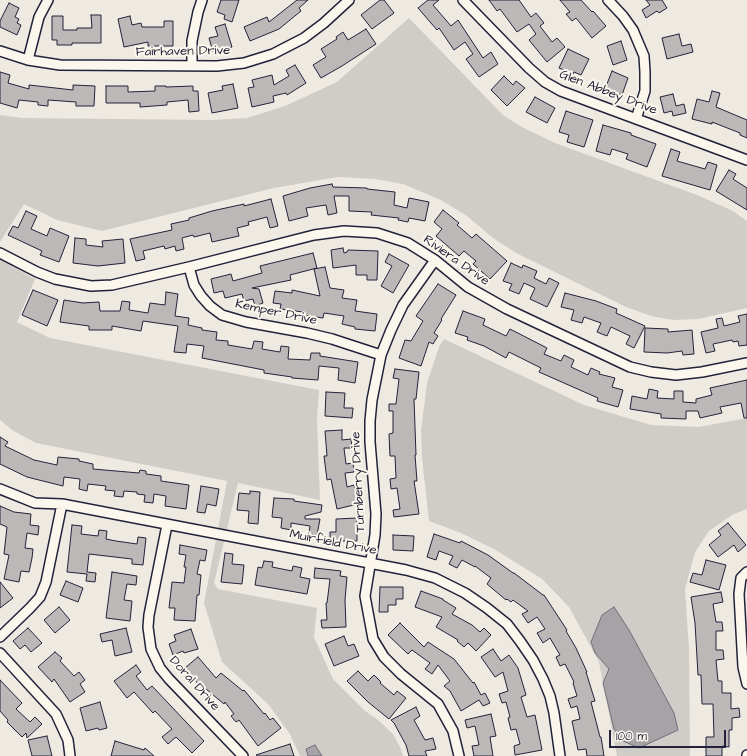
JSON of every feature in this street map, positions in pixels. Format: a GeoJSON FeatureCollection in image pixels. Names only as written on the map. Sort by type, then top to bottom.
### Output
{"type":"FeatureCollection","features":[{"type":"Feature","properties":{"kind":"street"},"geometry":{"type":"LineString","coordinates":[[28,60],[39,17],[48,0]]}},
{"type":"Feature","properties":{"kind":"street"},"geometry":{"type":"LineString","coordinates":[[192,66],[192,41],[202,0]]}},
{"type":"Feature","properties":{"kind":"street","name":"Fairhaven Drive"},"geometry":{"type":"LineString","coordinates":[[0,50],[28,60],[60,65],[217,66],[244,63],[273,54],[304,38],[324,23],[349,0]]}},
{"type":"Feature","properties":{"kind":"street","name":"Glen Abbey Drive"},"geometry":{"type":"LineString","coordinates":[[463,0],[529,68],[545,82],[561,91],[747,160]]}},
{"type":"Feature","properties":{"kind":"street"},"geometry":{"type":"LineString","coordinates":[[608,0],[623,16],[633,30],[644,56],[645,91],[636,119]]}},
{"type":"Feature","properties":{"kind":"street","name":"Riviera Drive"},"geometry":{"type":"LineString","coordinates":[[1,252],[55,280],[91,286],[112,285],[314,235],[344,231],[377,233],[408,243],[435,260],[468,287],[507,310],[630,367],[651,372],[676,375],[702,372],[747,363]]}},
{"type":"Feature","properties":{"kind":"street","name":"Turnberry Drive"},"geometry":{"type":"LineString","coordinates":[[435,260],[403,305],[381,355],[372,400],[370,421],[370,442],[376,514],[375,535],[365,596],[373,639],[384,657],[438,704],[453,730],[459,756]]}},
{"type":"Feature","properties":{"kind":"street","name":"Kemper Drive"},"geometry":{"type":"LineString","coordinates":[[189,267],[194,285],[201,296],[210,306],[222,315],[246,322],[307,333],[381,355]]}},
{"type":"Feature","properties":{"kind":"street","name":"Muirfield Drive"},"geometry":{"type":"LineString","coordinates":[[0,489],[34,503],[62,504],[406,570],[435,578],[465,593],[507,624],[533,660],[550,696],[560,756]]}},
{"type":"Feature","properties":{"kind":"street"},"geometry":{"type":"LineString","coordinates":[[0,637],[40,597],[46,582],[62,504]]}},
{"type":"Feature","properties":{"kind":"street","name":"Doral Drive"},"geometry":{"type":"LineString","coordinates":[[167,525],[149,622],[151,649],[160,668],[169,679],[243,756]]}},
{"type":"Feature","properties":{"kind":"street"},"geometry":{"type":"LineString","coordinates":[[747,572],[741,578],[739,594],[743,667],[747,684]]}},
{"type":"Feature","properties":{"kind":"street"},"geometry":{"type":"LineString","coordinates":[[0,653],[56,714],[68,740],[70,756]]}},
{"type":"Feature","properties":{"kind":"shaded area"},"geometry":{"type":"Polygon","coordinates":[[[409,18],[503,115],[520,126],[555,143],[697,195],[733,211],[747,221],[747,308],[698,319],[673,320],[651,316],[626,307],[516,253],[493,238],[467,216],[441,200],[403,184],[375,179],[338,177],[274,188],[102,231],[57,220],[24,204],[0,242],[0,115],[22,118],[214,120],[247,118],[285,106],[337,82],[409,18]]]}},
{"type":"Feature","properties":{"kind":"shaded area"},"geometry":{"type":"Polygon","coordinates":[[[0,260],[35,279],[17,322],[50,338],[319,390],[317,419],[320,500],[238,483],[214,583],[218,589],[317,608],[314,637],[333,679],[365,711],[377,719],[393,734],[403,756],[300,756],[290,734],[268,704],[222,662],[204,603],[227,481],[36,443],[12,430],[0,420],[0,260]]]}},
{"type":"Feature","properties":{"kind":"shaded area"},"geometry":{"type":"Polygon","coordinates":[[[444,339],[584,405],[651,425],[699,427],[747,418],[747,509],[732,515],[709,531],[695,552],[685,589],[689,649],[690,756],[617,756],[599,662],[569,607],[542,579],[494,549],[461,533],[429,521],[422,458],[421,431],[427,383],[439,347],[444,339]]]}},
{"type":"Feature","properties":{"kind":"shaded area"},"geometry":{"type":"Polygon","coordinates":[[[614,607],[629,630],[674,713],[678,730],[639,748],[623,741],[614,729],[603,683],[609,669],[595,653],[591,642],[602,615],[614,607]]]}},
{"type":"Feature","properties":{"kind":"shaded area"},"geometry":{"type":"Polygon","coordinates":[[[315,745],[322,756],[308,756],[306,749],[315,745]]]}},
{"type":"Feature","properties":{"kind":"building"},"geometry":{"type":"Polygon","coordinates":[[[221,0],[239,0],[232,22],[224,19],[225,15],[217,12],[221,0]]]}},
{"type":"Feature","properties":{"kind":"building"},"geometry":{"type":"Polygon","coordinates":[[[297,0],[308,0],[299,8],[301,11],[279,29],[250,41],[244,27],[267,17],[269,22],[297,0]]]}},
{"type":"Feature","properties":{"kind":"building"},"geometry":{"type":"Polygon","coordinates":[[[380,0],[384,0],[394,13],[372,29],[361,15],[380,0]]]}},
{"type":"Feature","properties":{"kind":"building"},"geometry":{"type":"Polygon","coordinates":[[[428,0],[439,0],[433,5],[451,26],[458,20],[483,58],[491,52],[498,64],[479,77],[466,59],[473,54],[465,42],[454,50],[439,28],[437,30],[418,8],[428,0]]]}},
{"type":"Feature","properties":{"kind":"building"},"geometry":{"type":"Polygon","coordinates":[[[489,0],[519,0],[531,17],[536,13],[544,23],[540,26],[552,42],[557,38],[565,47],[547,62],[529,40],[536,34],[529,24],[517,32],[500,9],[497,11],[489,0]]]}},
{"type":"Feature","properties":{"kind":"building"},"geometry":{"type":"Polygon","coordinates":[[[560,0],[581,0],[606,26],[592,38],[576,18],[572,21],[566,14],[570,12],[560,0]]]}},
{"type":"Feature","properties":{"kind":"building"},"geometry":{"type":"Polygon","coordinates":[[[646,0],[662,0],[667,8],[659,13],[657,11],[646,18],[642,10],[650,5],[646,0]]]}},
{"type":"Feature","properties":{"kind":"building"},"geometry":{"type":"Polygon","coordinates":[[[9,3],[19,8],[15,17],[19,19],[17,23],[21,25],[17,35],[0,27],[0,21],[9,3]]]}},
{"type":"Feature","properties":{"kind":"building"},"geometry":{"type":"Polygon","coordinates":[[[91,15],[101,15],[101,43],[72,43],[72,45],[57,45],[57,40],[52,40],[52,16],[63,16],[63,30],[77,30],[77,28],[92,28],[91,15]]]}},
{"type":"Feature","properties":{"kind":"building"},"geometry":{"type":"Polygon","coordinates":[[[130,16],[132,25],[141,23],[142,27],[164,27],[164,21],[173,21],[173,46],[148,46],[148,42],[124,47],[118,19],[130,16]]]}},
{"type":"Feature","properties":{"kind":"building"},"geometry":{"type":"Polygon","coordinates":[[[225,24],[232,47],[213,52],[209,38],[218,36],[215,27],[225,24]]]}},
{"type":"Feature","properties":{"kind":"building"},"geometry":{"type":"Polygon","coordinates":[[[366,29],[376,44],[321,78],[313,65],[326,57],[321,49],[337,39],[336,37],[343,32],[348,40],[366,29]]]}},
{"type":"Feature","properties":{"kind":"building"},"geometry":{"type":"Polygon","coordinates":[[[679,34],[682,46],[691,44],[693,52],[667,59],[662,38],[679,34]]]}},
{"type":"Feature","properties":{"kind":"building"},"geometry":{"type":"Polygon","coordinates":[[[621,41],[627,60],[613,65],[607,46],[621,41]]]}},
{"type":"Feature","properties":{"kind":"building"},"geometry":{"type":"Polygon","coordinates":[[[568,49],[589,59],[581,75],[574,72],[573,74],[559,68],[568,49]]]}},
{"type":"Feature","properties":{"kind":"building"},"geometry":{"type":"Polygon","coordinates":[[[295,65],[306,83],[287,95],[286,93],[273,96],[274,102],[252,107],[248,88],[254,87],[252,80],[272,75],[274,85],[289,76],[286,70],[295,65]]]}},
{"type":"Feature","properties":{"kind":"building"},"geometry":{"type":"Polygon","coordinates":[[[612,71],[628,78],[622,95],[605,89],[612,71]]]}},
{"type":"Feature","properties":{"kind":"building"},"geometry":{"type":"Polygon","coordinates":[[[0,72],[10,75],[8,83],[29,89],[29,85],[73,90],[73,85],[95,86],[94,106],[76,106],[76,102],[48,100],[48,106],[38,105],[38,102],[19,100],[17,108],[0,103],[0,72]]]}},
{"type":"Feature","properties":{"kind":"building"},"geometry":{"type":"Polygon","coordinates":[[[504,76],[513,85],[516,81],[525,88],[507,106],[491,90],[504,76]]]}},
{"type":"Feature","properties":{"kind":"building"},"geometry":{"type":"Polygon","coordinates":[[[233,84],[238,108],[212,113],[208,93],[223,90],[222,86],[233,84]]]}},
{"type":"Feature","properties":{"kind":"building"},"geometry":{"type":"Polygon","coordinates":[[[106,86],[128,86],[128,92],[155,91],[155,86],[193,86],[193,91],[198,91],[199,111],[189,112],[188,100],[167,102],[167,105],[140,107],[140,103],[106,103],[106,86]]]}},
{"type":"Feature","properties":{"kind":"building"},"geometry":{"type":"Polygon","coordinates":[[[712,91],[720,93],[716,107],[747,120],[747,138],[740,135],[740,133],[712,122],[712,124],[692,119],[697,99],[709,102],[712,91]]]}},
{"type":"Feature","properties":{"kind":"building"},"geometry":{"type":"Polygon","coordinates":[[[673,94],[676,106],[684,104],[686,113],[673,116],[672,111],[664,113],[660,97],[673,94]]]}},
{"type":"Feature","properties":{"kind":"building"},"geometry":{"type":"Polygon","coordinates":[[[535,97],[555,108],[547,123],[526,112],[535,97]]]}},
{"type":"Feature","properties":{"kind":"building"},"geometry":{"type":"Polygon","coordinates":[[[566,111],[593,120],[584,147],[567,142],[569,135],[559,132],[566,111]]]}},
{"type":"Feature","properties":{"kind":"building"},"geometry":{"type":"Polygon","coordinates":[[[603,125],[631,133],[631,135],[656,144],[647,167],[626,159],[628,154],[612,149],[610,155],[596,151],[603,125]]]}},
{"type":"Feature","properties":{"kind":"building"},"geometry":{"type":"Polygon","coordinates":[[[671,149],[680,152],[677,161],[705,169],[708,162],[717,165],[710,190],[662,176],[671,149]]]}},
{"type":"Feature","properties":{"kind":"building"},"geometry":{"type":"Polygon","coordinates":[[[729,170],[736,174],[733,179],[747,188],[747,210],[716,191],[729,170]]]}},
{"type":"Feature","properties":{"kind":"building"},"geometry":{"type":"Polygon","coordinates":[[[332,184],[333,187],[367,188],[395,192],[394,205],[407,208],[409,198],[429,202],[425,221],[409,218],[408,222],[398,220],[399,218],[371,215],[372,212],[349,211],[349,196],[334,196],[337,213],[328,215],[326,205],[306,208],[308,216],[289,221],[283,196],[310,188],[332,184]]]}},
{"type":"Feature","properties":{"kind":"building"},"geometry":{"type":"Polygon","coordinates":[[[271,199],[278,226],[270,228],[267,217],[248,222],[249,225],[237,228],[239,236],[212,242],[210,233],[194,237],[193,235],[182,238],[184,249],[176,251],[175,246],[165,249],[164,246],[143,251],[145,259],[136,261],[130,239],[172,230],[171,224],[189,220],[189,218],[212,211],[244,204],[244,206],[271,199]]]}},
{"type":"Feature","properties":{"kind":"building"},"geometry":{"type":"Polygon","coordinates":[[[443,210],[459,223],[457,225],[472,238],[476,234],[507,261],[490,279],[473,264],[476,261],[464,251],[459,256],[436,236],[442,229],[434,222],[443,210]]]}},
{"type":"Feature","properties":{"kind":"building"},"geometry":{"type":"Polygon","coordinates":[[[26,211],[37,216],[31,229],[47,236],[50,228],[69,236],[59,262],[40,255],[42,251],[8,235],[13,226],[18,228],[26,211]]]}},
{"type":"Feature","properties":{"kind":"building"},"geometry":{"type":"Polygon","coordinates":[[[75,238],[86,239],[86,245],[103,247],[102,241],[123,239],[125,263],[98,266],[73,263],[75,238]]]}},
{"type":"Feature","properties":{"kind":"building"},"geometry":{"type":"Polygon","coordinates":[[[343,248],[344,253],[348,250],[378,251],[377,280],[367,280],[367,275],[356,275],[356,265],[333,268],[331,250],[343,248]]]}},
{"type":"Feature","properties":{"kind":"building"},"geometry":{"type":"Polygon","coordinates":[[[313,253],[317,268],[290,275],[291,280],[252,288],[259,289],[263,303],[255,306],[253,299],[244,301],[242,294],[225,298],[223,291],[214,293],[211,279],[231,274],[233,281],[262,273],[260,266],[313,253]]]}},
{"type":"Feature","properties":{"kind":"building"},"geometry":{"type":"Polygon","coordinates":[[[389,254],[409,265],[393,293],[381,286],[392,266],[385,262],[389,254]]]}},
{"type":"Feature","properties":{"kind":"building"},"geometry":{"type":"Polygon","coordinates":[[[511,263],[522,268],[523,265],[537,271],[534,278],[546,284],[549,278],[559,283],[547,307],[530,299],[535,288],[524,283],[519,294],[509,290],[512,284],[503,281],[511,263]]]}},
{"type":"Feature","properties":{"kind":"building"},"geometry":{"type":"Polygon","coordinates":[[[325,267],[330,288],[344,290],[342,298],[357,300],[355,311],[377,314],[375,331],[355,329],[355,327],[342,324],[344,316],[324,313],[323,318],[303,315],[303,312],[280,309],[281,304],[273,303],[275,291],[292,293],[292,290],[320,296],[314,269],[325,267]]]}},
{"type":"Feature","properties":{"kind":"building"},"geometry":{"type":"Polygon","coordinates":[[[438,284],[456,295],[434,333],[438,336],[433,344],[429,342],[421,366],[399,358],[405,340],[411,341],[423,321],[416,316],[438,284]]]}},
{"type":"Feature","properties":{"kind":"building"},"geometry":{"type":"Polygon","coordinates":[[[33,290],[58,300],[47,326],[22,315],[33,290]]]}},
{"type":"Feature","properties":{"kind":"building"},"geometry":{"type":"Polygon","coordinates":[[[166,292],[178,294],[175,316],[189,318],[188,325],[202,328],[202,330],[217,332],[216,340],[228,341],[228,345],[252,349],[254,341],[263,342],[262,349],[280,352],[281,346],[289,347],[288,359],[310,360],[311,353],[320,353],[320,356],[358,362],[355,383],[338,380],[339,368],[319,366],[318,380],[292,378],[264,373],[264,370],[202,358],[204,346],[187,344],[186,353],[174,352],[178,326],[143,321],[141,331],[112,326],[112,330],[89,330],[89,326],[60,322],[64,300],[83,303],[99,302],[100,311],[120,311],[122,301],[130,302],[129,310],[148,313],[150,303],[165,305],[166,292]]]}},
{"type":"Feature","properties":{"kind":"building"},"geometry":{"type":"Polygon","coordinates":[[[565,293],[596,301],[617,309],[616,313],[645,326],[634,348],[626,344],[630,336],[611,327],[607,336],[597,332],[601,323],[584,317],[582,323],[571,320],[574,310],[561,307],[565,293]]]}},
{"type":"Feature","properties":{"kind":"building"},"geometry":{"type":"Polygon","coordinates":[[[463,311],[485,319],[483,325],[506,336],[510,329],[547,348],[544,354],[561,361],[564,355],[574,360],[571,367],[588,375],[591,368],[600,372],[599,374],[615,378],[612,387],[623,390],[618,407],[597,401],[598,398],[539,372],[541,368],[509,352],[506,358],[484,346],[467,340],[468,337],[455,333],[463,311]]]}},
{"type":"Feature","properties":{"kind":"building"},"geometry":{"type":"Polygon","coordinates":[[[747,314],[747,345],[739,346],[738,341],[733,342],[732,340],[713,344],[715,351],[706,353],[701,332],[718,328],[716,319],[722,318],[724,326],[740,322],[738,316],[747,314]]]}},
{"type":"Feature","properties":{"kind":"building"},"geometry":{"type":"Polygon","coordinates":[[[645,328],[668,329],[668,332],[692,330],[694,354],[683,355],[682,351],[667,353],[644,352],[645,328]]]}},
{"type":"Feature","properties":{"kind":"building"},"geometry":{"type":"Polygon","coordinates":[[[395,369],[419,372],[416,399],[414,399],[417,481],[414,481],[419,514],[394,517],[393,510],[400,509],[397,488],[391,489],[390,479],[396,478],[395,456],[390,456],[389,434],[393,433],[393,411],[389,411],[389,404],[396,404],[399,379],[393,378],[395,369]]]}},
{"type":"Feature","properties":{"kind":"building"},"geometry":{"type":"Polygon","coordinates":[[[747,380],[747,418],[744,418],[741,403],[720,407],[722,413],[700,418],[698,411],[686,411],[686,419],[661,418],[661,414],[630,409],[632,396],[647,399],[649,389],[658,391],[657,398],[674,399],[674,391],[683,391],[683,402],[696,403],[696,399],[712,395],[710,388],[747,380]]]}},
{"type":"Feature","properties":{"kind":"building"},"geometry":{"type":"Polygon","coordinates":[[[326,392],[345,393],[344,408],[353,408],[352,418],[325,416],[326,392]]]}},
{"type":"Feature","properties":{"kind":"building"},"geometry":{"type":"Polygon","coordinates":[[[342,430],[342,440],[351,439],[352,448],[344,448],[346,464],[353,463],[354,472],[345,473],[347,487],[354,485],[358,504],[337,509],[331,479],[327,480],[324,456],[327,456],[325,431],[342,430]]]}},
{"type":"Feature","properties":{"kind":"building"},"geometry":{"type":"Polygon","coordinates":[[[0,437],[8,442],[5,446],[34,460],[57,465],[58,457],[79,459],[79,461],[93,464],[93,469],[139,473],[140,470],[146,471],[146,474],[161,476],[161,481],[189,485],[186,509],[165,506],[166,496],[154,494],[153,503],[144,502],[145,495],[137,494],[137,492],[124,491],[123,497],[114,496],[115,491],[105,490],[106,486],[88,484],[87,491],[79,489],[80,479],[64,477],[63,486],[27,477],[0,464],[0,437]]]}},
{"type":"Feature","properties":{"kind":"building"},"geometry":{"type":"Polygon","coordinates":[[[201,486],[219,489],[216,506],[207,504],[205,513],[197,512],[201,486]]]}},
{"type":"Feature","properties":{"kind":"building"},"geometry":{"type":"Polygon","coordinates":[[[250,491],[260,492],[258,524],[248,523],[249,511],[237,510],[239,493],[250,494],[250,491]]]}},
{"type":"Feature","properties":{"kind":"building"},"geometry":{"type":"Polygon","coordinates":[[[274,498],[294,499],[294,501],[322,505],[321,512],[305,516],[305,519],[320,519],[317,535],[309,534],[310,526],[291,523],[291,530],[281,528],[282,518],[272,517],[274,498]]]}},
{"type":"Feature","properties":{"kind":"building"},"geometry":{"type":"Polygon","coordinates":[[[0,506],[14,512],[31,514],[30,525],[39,526],[38,535],[27,533],[25,548],[33,549],[32,558],[29,572],[21,571],[19,582],[4,579],[9,555],[4,554],[7,527],[0,524],[0,506]]]}},
{"type":"Feature","properties":{"kind":"building"},"geometry":{"type":"Polygon","coordinates":[[[357,518],[357,541],[330,541],[330,532],[336,532],[336,519],[357,518]]]}},
{"type":"Feature","properties":{"kind":"building"},"geometry":{"type":"Polygon","coordinates":[[[728,523],[746,545],[738,552],[734,545],[718,557],[709,545],[721,535],[718,531],[728,523]]]}},
{"type":"Feature","properties":{"kind":"building"},"geometry":{"type":"Polygon","coordinates":[[[72,525],[82,526],[81,534],[98,536],[99,530],[107,531],[106,539],[116,541],[137,544],[138,537],[146,538],[143,565],[132,564],[132,559],[89,554],[87,572],[96,573],[95,582],[86,581],[87,574],[67,572],[72,525]]]}},
{"type":"Feature","properties":{"kind":"building"},"geometry":{"type":"Polygon","coordinates":[[[434,534],[460,543],[461,541],[488,555],[544,595],[567,630],[566,631],[587,672],[595,701],[591,702],[601,737],[604,756],[587,756],[586,749],[578,750],[572,721],[580,719],[577,706],[571,708],[568,699],[577,696],[574,682],[565,664],[560,666],[556,657],[560,655],[550,638],[543,643],[537,633],[545,629],[537,617],[528,623],[522,614],[528,611],[513,600],[511,602],[507,599],[506,600],[487,584],[491,578],[475,566],[462,560],[457,568],[449,564],[453,556],[439,551],[436,560],[427,557],[434,534]]]}},
{"type":"Feature","properties":{"kind":"building"},"geometry":{"type":"Polygon","coordinates":[[[393,535],[414,536],[413,551],[393,550],[393,535]]]}},
{"type":"Feature","properties":{"kind":"building"},"geometry":{"type":"Polygon","coordinates":[[[180,545],[207,550],[205,561],[200,560],[197,574],[201,575],[199,595],[197,595],[195,621],[174,620],[175,608],[169,608],[172,582],[184,583],[186,555],[179,554],[180,545]]]}},
{"type":"Feature","properties":{"kind":"building"},"geometry":{"type":"Polygon","coordinates":[[[225,553],[233,554],[232,564],[244,565],[242,584],[221,582],[225,553]]]}},
{"type":"Feature","properties":{"kind":"building"},"geometry":{"type":"Polygon","coordinates":[[[706,560],[726,565],[719,590],[690,582],[693,573],[702,575],[706,560]]]}},
{"type":"Feature","properties":{"kind":"building"},"geometry":{"type":"Polygon","coordinates":[[[264,561],[273,562],[272,567],[292,571],[293,566],[302,568],[300,577],[310,579],[307,594],[255,585],[258,567],[262,568],[264,561]]]}},
{"type":"Feature","properties":{"kind":"building"},"geometry":{"type":"Polygon","coordinates":[[[315,568],[341,571],[340,576],[347,577],[345,600],[346,627],[322,628],[321,620],[327,620],[326,603],[330,579],[314,578],[315,568]]]}},
{"type":"Feature","properties":{"kind":"building"},"geometry":{"type":"Polygon","coordinates":[[[112,572],[137,576],[136,585],[127,584],[124,600],[132,601],[130,621],[106,618],[112,572]]]}},
{"type":"Feature","properties":{"kind":"building"},"geometry":{"type":"Polygon","coordinates":[[[66,581],[83,588],[78,602],[60,595],[66,581]]]}},
{"type":"Feature","properties":{"kind":"building"},"geometry":{"type":"Polygon","coordinates":[[[0,582],[13,598],[0,608],[0,582]]]}},
{"type":"Feature","properties":{"kind":"building"},"geometry":{"type":"Polygon","coordinates":[[[380,587],[403,587],[403,599],[396,599],[396,605],[388,605],[388,612],[379,612],[380,587]]]}},
{"type":"Feature","properties":{"kind":"building"},"geometry":{"type":"Polygon","coordinates":[[[421,591],[443,599],[456,608],[452,614],[472,625],[480,632],[484,628],[491,635],[476,651],[468,643],[464,647],[457,641],[458,640],[436,627],[442,617],[415,607],[421,591]]]}},
{"type":"Feature","properties":{"kind":"building"},"geometry":{"type":"Polygon","coordinates":[[[721,592],[723,602],[713,604],[716,622],[722,622],[723,631],[716,631],[716,650],[723,650],[724,659],[716,660],[718,681],[722,681],[722,693],[731,693],[731,709],[739,708],[740,717],[732,718],[732,730],[729,730],[729,747],[722,746],[722,756],[706,756],[706,737],[714,737],[713,704],[702,704],[701,675],[698,675],[695,623],[691,597],[721,592]]]}},
{"type":"Feature","properties":{"kind":"building"},"geometry":{"type":"Polygon","coordinates":[[[59,607],[70,620],[55,633],[44,620],[59,607]]]}},
{"type":"Feature","properties":{"kind":"building"},"geometry":{"type":"Polygon","coordinates":[[[400,623],[424,647],[428,642],[454,659],[473,683],[474,682],[481,695],[485,693],[490,703],[483,706],[479,700],[461,711],[450,691],[444,686],[450,681],[438,665],[432,674],[425,669],[430,663],[412,650],[408,654],[388,635],[400,623]]]}},
{"type":"Feature","properties":{"kind":"building"},"geometry":{"type":"Polygon","coordinates":[[[28,628],[42,643],[31,652],[25,645],[20,649],[13,641],[28,628]]]}},
{"type":"Feature","properties":{"kind":"building"},"geometry":{"type":"Polygon","coordinates":[[[126,628],[132,652],[115,656],[112,640],[102,642],[100,634],[126,628]]]}},
{"type":"Feature","properties":{"kind":"building"},"geometry":{"type":"Polygon","coordinates":[[[191,629],[198,649],[184,653],[183,651],[173,655],[169,644],[176,641],[174,635],[191,629]]]}},
{"type":"Feature","properties":{"kind":"building"},"geometry":{"type":"Polygon","coordinates":[[[344,636],[348,646],[354,644],[359,656],[334,666],[325,644],[344,636]]]}},
{"type":"Feature","properties":{"kind":"building"},"geometry":{"type":"Polygon","coordinates":[[[493,649],[501,661],[509,655],[518,668],[526,695],[521,697],[527,717],[535,715],[542,750],[515,755],[514,746],[520,744],[516,729],[511,730],[508,718],[510,717],[506,702],[502,703],[499,694],[508,691],[503,672],[495,677],[481,657],[493,649]]]}},
{"type":"Feature","properties":{"kind":"building"},"geometry":{"type":"Polygon","coordinates":[[[55,652],[62,658],[60,661],[74,676],[79,672],[85,680],[80,684],[85,692],[70,702],[54,679],[52,682],[38,667],[55,652]]]}},
{"type":"Feature","properties":{"kind":"building"},"geometry":{"type":"Polygon","coordinates":[[[198,657],[216,678],[221,673],[243,691],[244,690],[264,714],[265,713],[270,720],[273,718],[281,728],[258,746],[239,720],[236,722],[231,716],[234,714],[225,702],[224,704],[200,684],[199,685],[185,668],[198,657]]]}},
{"type":"Feature","properties":{"kind":"building"},"geometry":{"type":"Polygon","coordinates":[[[136,665],[141,672],[136,676],[147,690],[152,686],[204,741],[192,753],[176,737],[168,744],[162,737],[172,729],[155,711],[153,713],[134,692],[127,698],[114,681],[136,665]]]}},
{"type":"Feature","properties":{"kind":"building"},"geometry":{"type":"Polygon","coordinates":[[[358,671],[368,681],[374,675],[381,682],[380,683],[394,695],[397,691],[406,698],[389,719],[368,702],[347,681],[358,671]]]}},
{"type":"Feature","properties":{"kind":"building"},"geometry":{"type":"Polygon","coordinates":[[[0,680],[22,703],[16,709],[30,722],[35,717],[42,724],[27,738],[26,733],[22,737],[7,722],[8,720],[0,711],[0,680]]]}},
{"type":"Feature","properties":{"kind":"building"},"geometry":{"type":"Polygon","coordinates":[[[100,702],[107,728],[99,730],[98,728],[86,731],[80,708],[100,702]]]}},
{"type":"Feature","properties":{"kind":"building"},"geometry":{"type":"Polygon","coordinates":[[[416,707],[420,716],[414,720],[425,740],[433,738],[436,749],[425,751],[427,756],[409,756],[406,745],[391,720],[416,707]]]}},
{"type":"Feature","properties":{"kind":"building"},"geometry":{"type":"Polygon","coordinates":[[[491,714],[496,736],[490,737],[493,756],[474,756],[472,746],[479,745],[475,726],[467,728],[465,720],[491,714]]]}},
{"type":"Feature","properties":{"kind":"building"},"geometry":{"type":"Polygon","coordinates":[[[47,736],[52,756],[32,756],[28,740],[47,736]]]}},
{"type":"Feature","properties":{"kind":"building"},"geometry":{"type":"Polygon","coordinates":[[[115,741],[144,750],[145,748],[154,756],[111,756],[115,741]]]}},
{"type":"Feature","properties":{"kind":"building"},"geometry":{"type":"Polygon","coordinates":[[[290,744],[294,756],[256,755],[290,744]]]}}]}
